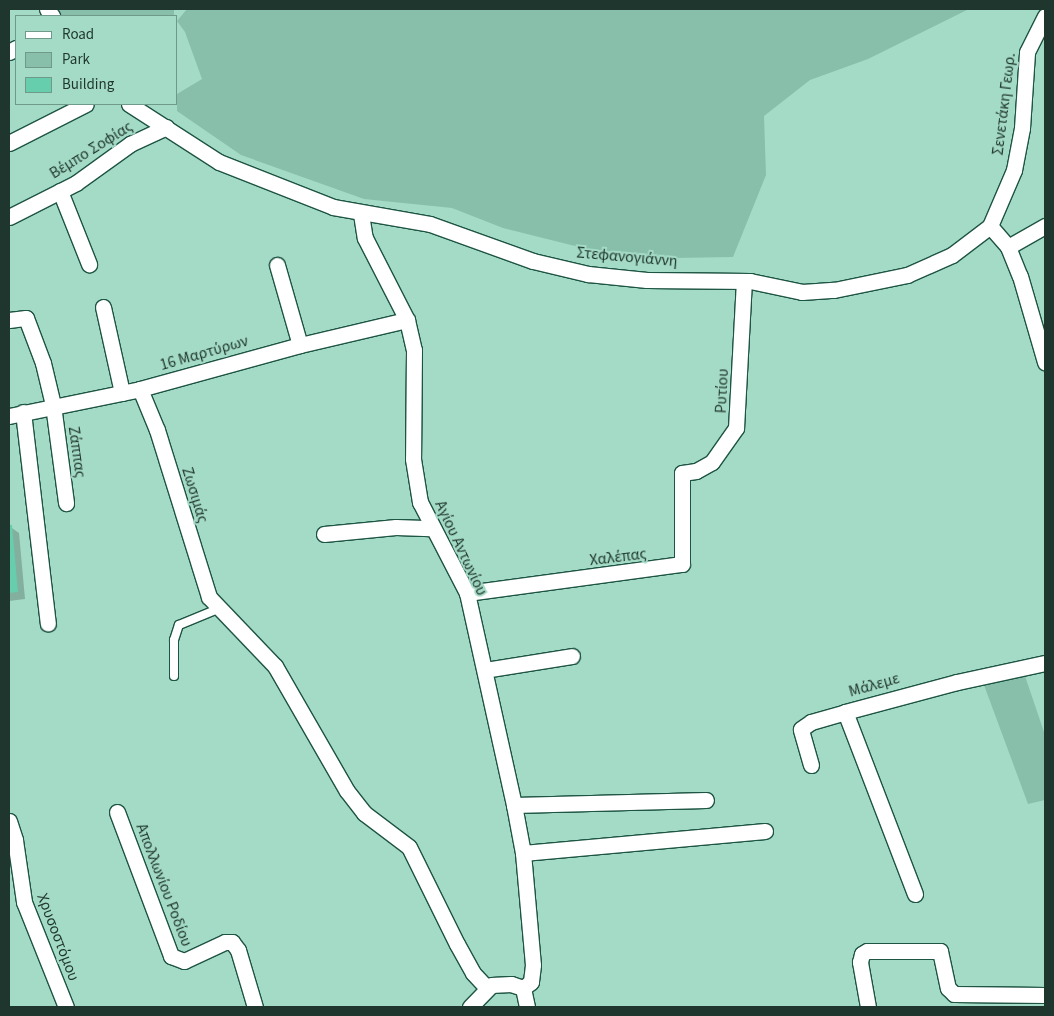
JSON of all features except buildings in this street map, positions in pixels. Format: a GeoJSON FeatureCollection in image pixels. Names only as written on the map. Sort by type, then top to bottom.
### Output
{"type":"FeatureCollection","features":[{"type":"Feature","properties":{"kind":"street","name":"Σενετάκη Γεωρ."},"geometry":{"type":"LineString","coordinates":[[990,226],[1014,170],[1022,128],[1027,52],[1045,16]]}},
{"type":"Feature","properties":{"kind":"street"},"geometry":{"type":"LineString","coordinates":[[9,144],[84,105]]}},
{"type":"Feature","properties":{"kind":"street","name":"Στεφανογιάννη"},"geometry":{"type":"LineString","coordinates":[[131,105],[230,168],[333,207],[361,214],[430,224],[525,258],[588,274],[647,280],[744,281],[802,292],[875,283],[907,274],[952,255],[990,226]]}},
{"type":"Feature","properties":{"kind":"street","name":"Βέμπο Σοφίας"},"geometry":{"type":"LineString","coordinates":[[9,217],[60,191],[130,144],[166,127]]}},
{"type":"Feature","properties":{"kind":"street"},"geometry":{"type":"LineString","coordinates":[[60,191],[89,264]]}},
{"type":"Feature","properties":{"kind":"street","name":"Αγίου Αντωνίου"},"geometry":{"type":"LineString","coordinates":[[361,214],[365,238],[408,320],[415,360],[414,469],[420,502],[467,592],[514,805],[523,852],[533,965],[531,982],[523,988]]}},
{"type":"Feature","properties":{"kind":"street"},"geometry":{"type":"LineString","coordinates":[[990,226],[1008,247],[1033,313],[1044,355]]}},
{"type":"Feature","properties":{"kind":"street"},"geometry":{"type":"LineString","coordinates":[[1008,247],[1045,226]]}},
{"type":"Feature","properties":{"kind":"street"},"geometry":{"type":"LineString","coordinates":[[276,266],[300,345]]}},
{"type":"Feature","properties":{"kind":"street","name":"Ρυτίου"},"geometry":{"type":"LineString","coordinates":[[682,473],[696,471],[712,462],[736,428],[744,281]]}},
{"type":"Feature","properties":{"kind":"street"},"geometry":{"type":"LineString","coordinates":[[103,307],[122,393]]}},
{"type":"Feature","properties":{"kind":"street","name":"Ζάππας"},"geometry":{"type":"LineString","coordinates":[[9,320],[24,316],[28,320],[46,374],[53,405],[66,503]]}},
{"type":"Feature","properties":{"kind":"street","name":"16 Μαρτύρων"},"geometry":{"type":"LineString","coordinates":[[9,416],[53,405],[140,389],[300,345],[408,320]]}},
{"type":"Feature","properties":{"kind":"street","name":"Ζωσιμάς"},"geometry":{"type":"LineString","coordinates":[[140,389],[157,430],[205,588],[218,609],[275,666],[347,791],[364,813],[400,838],[413,852],[457,944],[473,973],[486,987]]}},
{"type":"Feature","properties":{"kind":"street"},"geometry":{"type":"LineString","coordinates":[[23,412],[48,624]]}},
{"type":"Feature","properties":{"kind":"street","name":"Χαλέπας"},"geometry":{"type":"LineString","coordinates":[[467,592],[682,564],[682,473]]}},
{"type":"Feature","properties":{"kind":"street"},"geometry":{"type":"LineString","coordinates":[[324,534],[396,527],[432,528]]}},
{"type":"Feature","properties":{"kind":"street"},"geometry":{"type":"LineString","coordinates":[[485,670],[572,656]]}},
{"type":"Feature","properties":{"kind":"street","name":"Μάλεμε"},"geometry":{"type":"LineString","coordinates":[[915,894],[845,712],[957,682],[1045,663]]}},
{"type":"Feature","properties":{"kind":"street"},"geometry":{"type":"LineString","coordinates":[[811,765],[802,740],[802,729],[811,722],[845,712]]}},
{"type":"Feature","properties":{"kind":"street"},"geometry":{"type":"LineString","coordinates":[[514,805],[706,800]]}},
{"type":"Feature","properties":{"kind":"street","name":"Απολλωνίου Ροδίου"},"geometry":{"type":"LineString","coordinates":[[117,812],[171,956],[184,961],[225,942],[232,942],[238,950],[255,1007]]}},
{"type":"Feature","properties":{"kind":"street","name":"Χρυσοστόμου"},"geometry":{"type":"LineString","coordinates":[[9,821],[15,840],[24,902],[66,1007]]}},
{"type":"Feature","properties":{"kind":"street"},"geometry":{"type":"LineString","coordinates":[[523,852],[764,831]]}},
{"type":"Feature","properties":{"kind":"street"},"geometry":{"type":"LineString","coordinates":[[868,1007],[860,956],[867,951],[940,951],[948,988],[954,994],[1045,995]]}},
{"type":"Feature","properties":{"kind":"street"},"geometry":{"type":"LineString","coordinates":[[470,1007],[486,987],[503,983],[523,988],[527,1007]]}},
{"type":"Feature","properties":{"kind":"lane"},"geometry":{"type":"LineString","coordinates":[[174,676],[174,640],[179,625],[218,609]]}},
{"type":"Feature","properties":{"kind":"green space"},"geometry":{"type":"Polygon","coordinates":[[[57,9],[174,9],[174,15],[57,15],[57,9]]]}},
{"type":"Feature","properties":{"kind":"green space"},"geometry":{"type":"Polygon","coordinates":[[[187,9],[969,9],[868,59],[810,80],[764,116],[766,175],[733,257],[673,258],[587,249],[503,228],[452,208],[364,199],[241,155],[177,111],[178,93],[202,79],[185,32],[178,20],[187,9]]]}},
{"type":"Feature","properties":{"kind":"green space"},"geometry":{"type":"Polygon","coordinates":[[[1025,676],[1045,735],[1045,800],[1028,804],[984,685],[1025,676]]]}}]}
